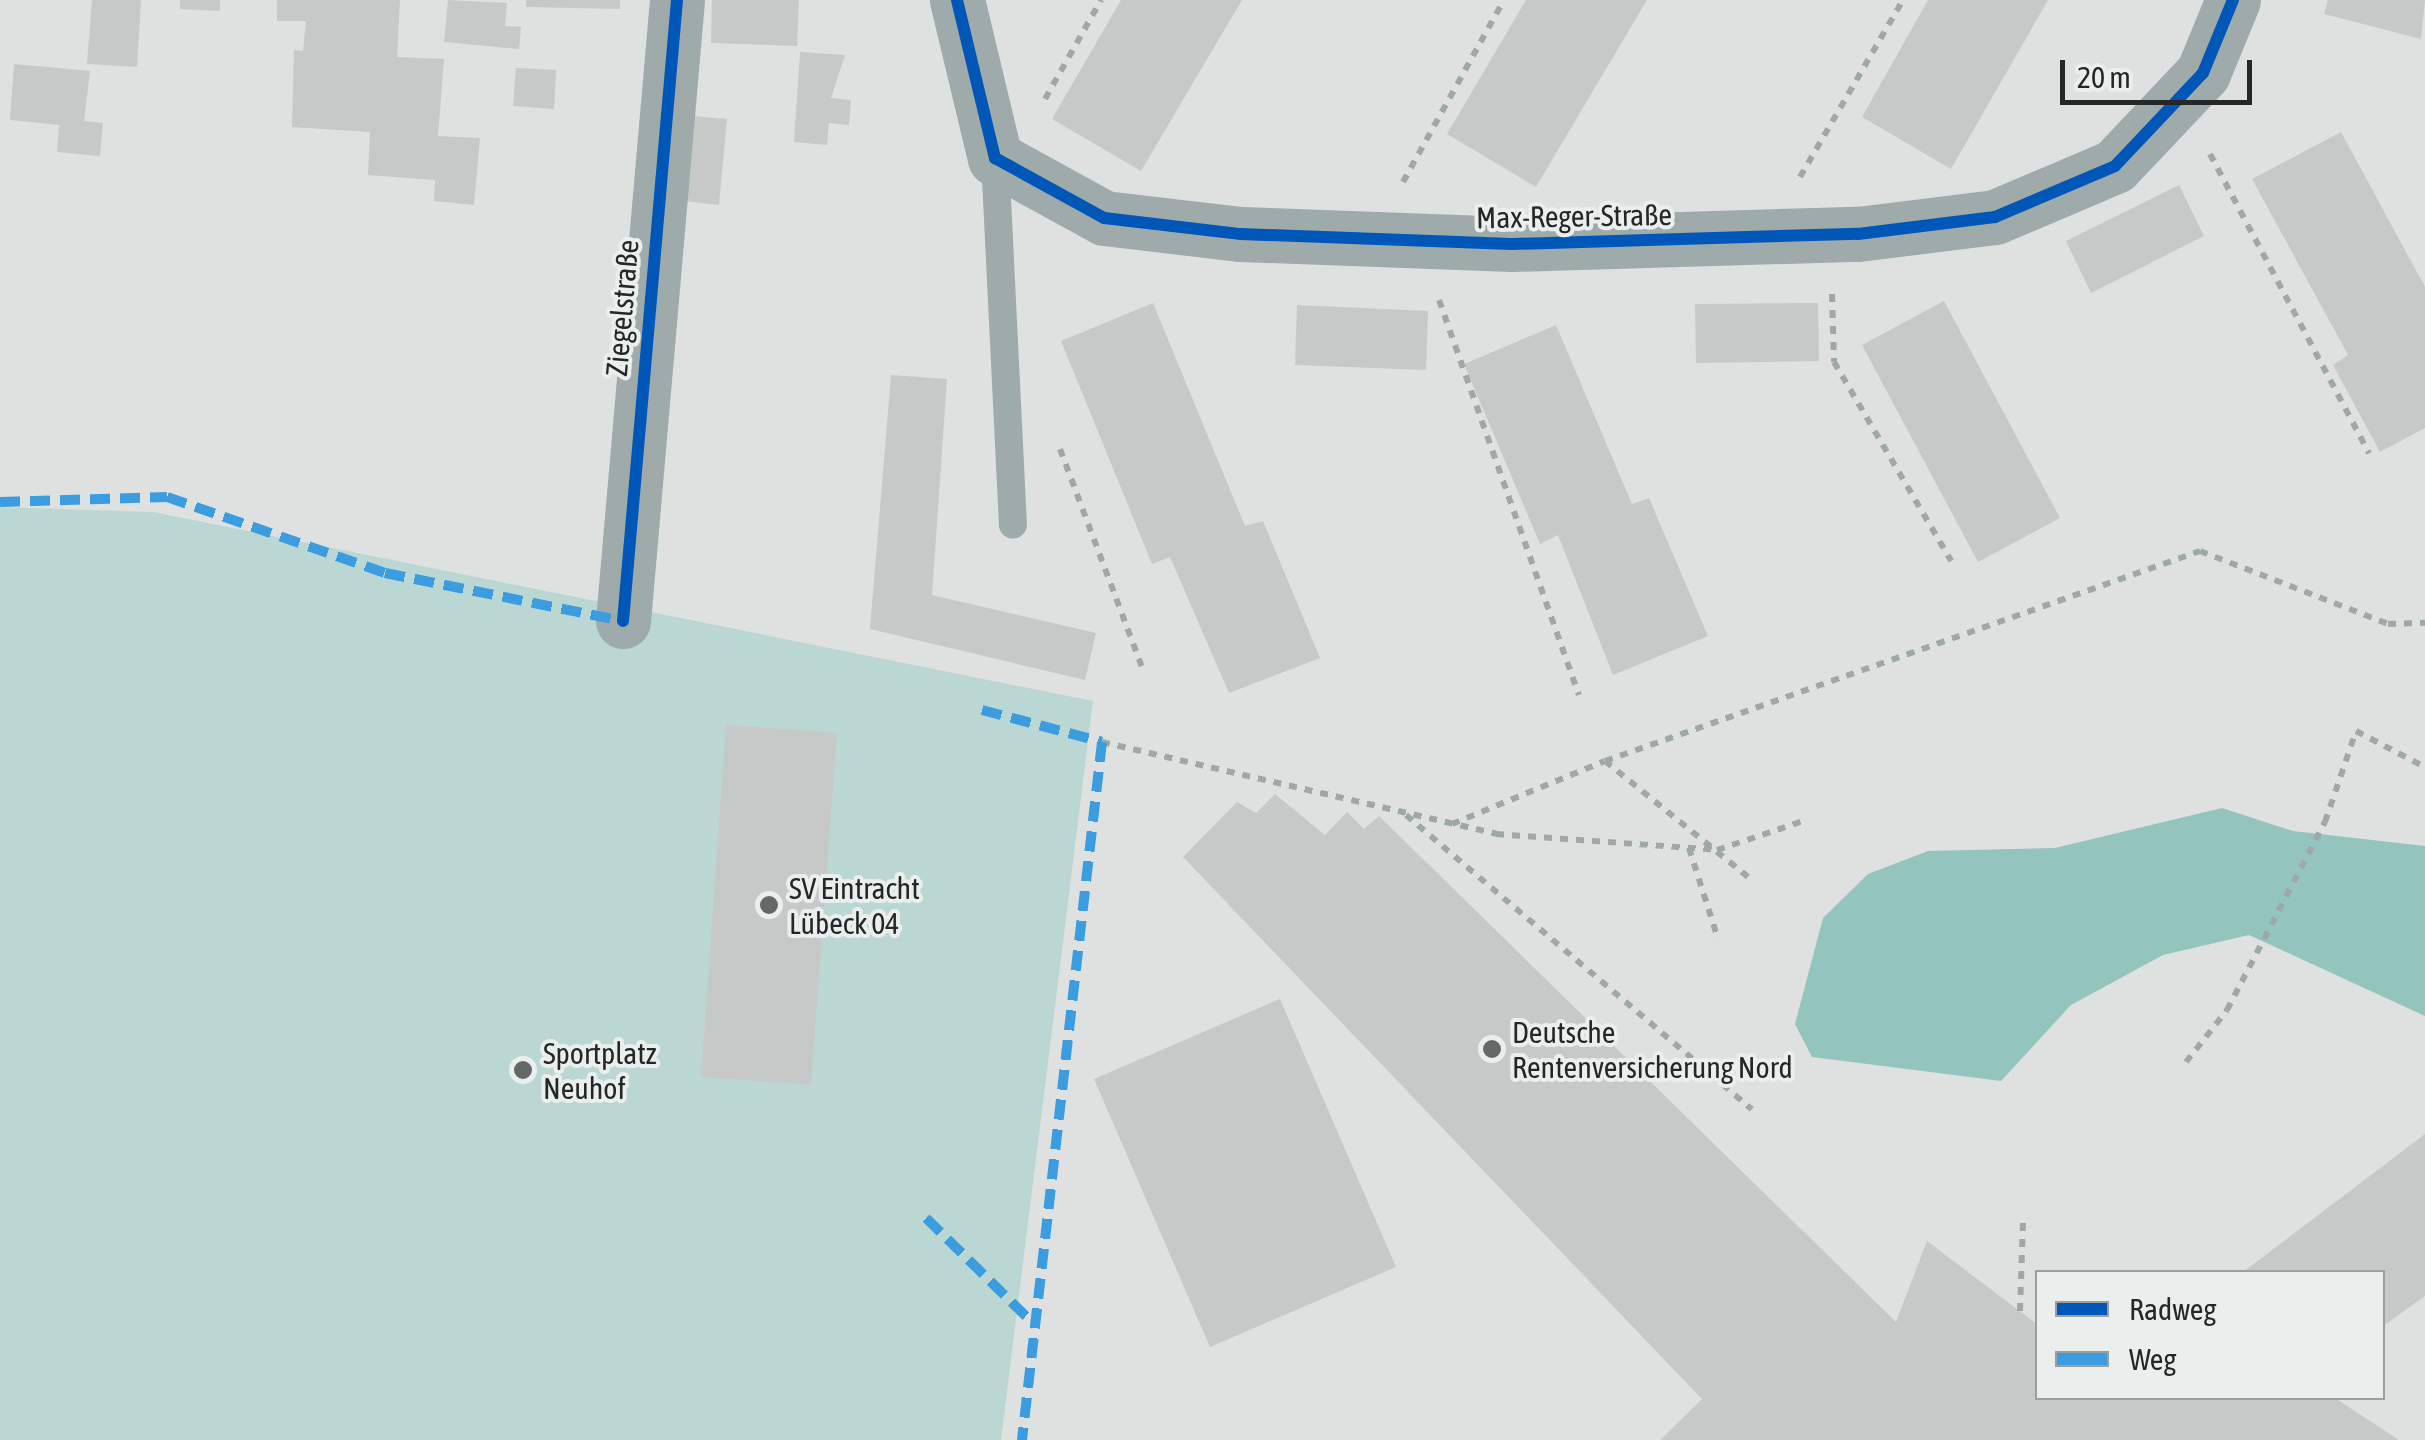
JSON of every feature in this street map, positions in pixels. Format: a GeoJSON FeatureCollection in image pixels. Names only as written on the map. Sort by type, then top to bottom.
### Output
{"type":"FeatureCollection","features":[{"type":"Feature","properties":{"kind":"street","name":"Ziegelstraße"},"geometry":{"type":"LineString","coordinates":[[624,621],[677,0]]}},
{"type":"Feature","properties":{"kind":"street"},"geometry":{"type":"LineString","coordinates":[[957,0],[1001,162]]}},
{"type":"Feature","properties":{"kind":"street","name":"Max-Reger-Straße"},"geometry":{"type":"LineString","coordinates":[[1001,162],[1104,218],[1371,240],[1762,237],[1995,218],[2115,166],[2203,73],[2234,0]]}},
{"type":"Feature","properties":{"kind":"lane"},"geometry":{"type":"LineString","coordinates":[[1001,162],[1013,525]]}},
{"type":"Feature","properties":{"kind":"path"},"geometry":{"type":"LineString","coordinates":[[1001,162],[1101,0]]}},
{"type":"Feature","properties":{"kind":"path"},"geometry":{"type":"LineString","coordinates":[[1371,240],[1504,0]]}},
{"type":"Feature","properties":{"kind":"path"},"geometry":{"type":"LineString","coordinates":[[1762,237],[1903,0]]}},
{"type":"Feature","properties":{"kind":"path"},"geometry":{"type":"LineString","coordinates":[[2180,97],[2369,453]]}},
{"type":"Feature","properties":{"kind":"path"},"geometry":{"type":"LineString","coordinates":[[1831,234],[1834,362],[1951,561]]}},
{"type":"Feature","properties":{"kind":"path"},"geometry":{"type":"LineString","coordinates":[[1442,242],[1436,292],[1579,695]]}},
{"type":"Feature","properties":{"kind":"path"},"geometry":{"type":"LineString","coordinates":[[1054,433],[1144,673]]}},
{"type":"Feature","properties":{"kind":"path"},"geometry":{"type":"LineString","coordinates":[[1450,825],[1605,761],[2200,551],[2388,624],[2425,623]]}},
{"type":"Feature","properties":{"kind":"path"},"geometry":{"type":"LineString","coordinates":[[2186,1062],[2227,1010],[2326,822],[2356,731],[2425,767]]}},
{"type":"Feature","properties":{"kind":"path"},"geometry":{"type":"LineString","coordinates":[[1102,742],[1450,825],[1716,850],[1803,822]]}},
{"type":"Feature","properties":{"kind":"path"},"geometry":{"type":"LineString","coordinates":[[1605,761],[1748,877]]}},
{"type":"Feature","properties":{"kind":"path"},"geometry":{"type":"LineString","coordinates":[[1406,814],[1752,1109]]}},
{"type":"Feature","properties":{"kind":"path"},"geometry":{"type":"LineString","coordinates":[[1689,848],[1718,939]]}},
{"type":"Feature","properties":{"kind":"path"},"geometry":{"type":"LineString","coordinates":[[2020,1312],[2023,1222]]}},
{"type":"Feature","properties":{"kind":"shaded area","name":"Sportplatz Neuhof"},"geometry":{"type":"Polygon","coordinates":[[[0,507],[153,512],[1093,701],[1001,1440],[0,1440],[0,507]]]}},
{"type":"Feature","properties":{"kind":"shaded area"},"geometry":{"type":"Polygon","coordinates":[[[2222,808],[2293,831],[2425,846],[2425,1016],[2249,935],[2163,955],[2071,1005],[2001,1081],[1812,1057],[1795,1024],[1823,918],[1868,874],[1928,851],[2055,848],[2222,808]]]}},
{"type":"Feature","properties":{"kind":"building"},"geometry":{"type":"Polygon","coordinates":[[[92,0],[141,0],[137,67],[87,64],[92,0]]]}},
{"type":"Feature","properties":{"kind":"building"},"geometry":{"type":"Polygon","coordinates":[[[180,0],[220,0],[220,11],[180,9],[180,0]]]}},
{"type":"Feature","properties":{"kind":"building"},"geometry":{"type":"Polygon","coordinates":[[[277,0],[400,0],[397,57],[444,59],[438,136],[480,138],[474,205],[434,201],[435,180],[368,175],[370,132],[292,127],[294,50],[303,51],[306,21],[277,21],[277,0]]]}},
{"type":"Feature","properties":{"kind":"building"},"geometry":{"type":"Polygon","coordinates":[[[448,0],[507,3],[505,26],[521,27],[519,49],[444,42],[448,0]]]}},
{"type":"Feature","properties":{"kind":"building"},"geometry":{"type":"Polygon","coordinates":[[[526,0],[620,0],[620,9],[526,7],[526,0]]]}},
{"type":"Feature","properties":{"kind":"building"},"geometry":{"type":"Polygon","coordinates":[[[712,0],[799,0],[797,46],[711,43],[712,0]]]}},
{"type":"Feature","properties":{"kind":"building"},"geometry":{"type":"Polygon","coordinates":[[[1121,0],[1242,0],[1141,171],[1052,119],[1121,0]]]}},
{"type":"Feature","properties":{"kind":"building"},"geometry":{"type":"Polygon","coordinates":[[[1526,0],[1647,0],[1536,187],[1447,134],[1526,0]]]}},
{"type":"Feature","properties":{"kind":"building"},"geometry":{"type":"Polygon","coordinates":[[[1928,0],[2048,0],[1951,169],[1862,117],[1928,0]]]}},
{"type":"Feature","properties":{"kind":"building"},"geometry":{"type":"Polygon","coordinates":[[[2328,0],[2425,0],[2421,39],[2324,14],[2328,0]]]}},
{"type":"Feature","properties":{"kind":"building"},"geometry":{"type":"Polygon","coordinates":[[[800,52],[845,55],[831,98],[851,100],[849,125],[829,123],[827,145],[794,142],[800,52]]]}},
{"type":"Feature","properties":{"kind":"building"},"geometry":{"type":"Polygon","coordinates":[[[14,64],[90,71],[84,121],[103,123],[100,156],[57,152],[59,125],[10,120],[14,64]]]}},
{"type":"Feature","properties":{"kind":"building"},"geometry":{"type":"Polygon","coordinates":[[[516,68],[556,70],[554,109],[513,106],[516,68]]]}},
{"type":"Feature","properties":{"kind":"building"},"geometry":{"type":"Polygon","coordinates":[[[692,116],[727,119],[719,205],[684,201],[692,116]]]}},
{"type":"Feature","properties":{"kind":"building"},"geometry":{"type":"Polygon","coordinates":[[[2341,132],[2425,287],[2425,428],[2380,452],[2333,365],[2348,355],[2252,179],[2341,132]]]}},
{"type":"Feature","properties":{"kind":"building"},"geometry":{"type":"Polygon","coordinates":[[[2179,185],[2204,236],[2091,293],[2066,241],[2179,185]]]}},
{"type":"Feature","properties":{"kind":"building"},"geometry":{"type":"Polygon","coordinates":[[[1944,301],[2060,518],[1978,562],[1862,345],[1944,301]]]}},
{"type":"Feature","properties":{"kind":"building"},"geometry":{"type":"Polygon","coordinates":[[[1153,303],[1245,526],[1263,521],[1320,658],[1229,693],[1170,557],[1152,564],[1061,341],[1153,303]]]}},
{"type":"Feature","properties":{"kind":"building"},"geometry":{"type":"Polygon","coordinates":[[[1818,303],[1819,361],[1696,363],[1695,304],[1818,303]]]}},
{"type":"Feature","properties":{"kind":"building"},"geometry":{"type":"Polygon","coordinates":[[[1297,305],[1428,311],[1426,370],[1295,365],[1297,305]]]}},
{"type":"Feature","properties":{"kind":"building"},"geometry":{"type":"Polygon","coordinates":[[[1556,325],[1632,504],[1649,498],[1708,636],[1613,675],[1558,535],[1540,544],[1464,364],[1556,325]]]}},
{"type":"Feature","properties":{"kind":"building"},"geometry":{"type":"Polygon","coordinates":[[[891,375],[947,379],[932,595],[1096,633],[1085,680],[870,629],[891,375]]]}},
{"type":"Feature","properties":{"kind":"building","name":"SV Eintracht Lübeck 04"},"geometry":{"type":"Polygon","coordinates":[[[726,725],[837,733],[811,1085],[701,1077],[726,725]]]}},
{"type":"Feature","properties":{"kind":"building","name":"Deutsche Rentenversicherung Nord"},"geometry":{"type":"Polygon","coordinates":[[[1275,794],[1325,835],[1347,812],[1364,829],[1379,816],[1896,1322],[1927,1241],[2035,1323],[2035,1400],[2338,1400],[2399,1440],[1660,1440],[1702,1399],[1183,857],[1237,802],[1256,813],[1275,794]]]}},
{"type":"Feature","properties":{"kind":"building"},"geometry":{"type":"Polygon","coordinates":[[[1280,999],[1396,1267],[1210,1347],[1094,1079],[1280,999]]]}},
{"type":"Feature","properties":{"kind":"building"},"geometry":{"type":"Polygon","coordinates":[[[2425,1134],[2425,1296],[2385,1325],[2385,1270],[2246,1270],[2425,1134]]]}},
{"type":"Feature","properties":{"kind":"marked path"},"geometry":{"type":"LineString","coordinates":[[0,502],[167,497],[385,573],[623,621]]}},
{"type":"Feature","properties":{"kind":"marked path"},"geometry":{"type":"LineString","coordinates":[[982,710],[1102,742],[1022,1440]]}},
{"type":"Feature","properties":{"kind":"marked path"},"geometry":{"type":"LineString","coordinates":[[926,1218],[1035,1325]]}},
{"type":"Feature","properties":{"kind":"cycle path"},"geometry":{"type":"LineString","coordinates":[[623,621],[677,0]]}},
{"type":"Feature","properties":{"kind":"cycle path"},"geometry":{"type":"LineString","coordinates":[[957,0],[995,158],[1104,218],[1241,234],[1512,244],[1858,234],[1995,217],[2115,166],[2203,73],[2233,0]]}},
{"type":"Feature","properties":{"kind":"place","name":"SV Eintracht Lübeck 04"},"geometry":{"type":"Point","coordinates":[769,905]}},
{"type":"Feature","properties":{"kind":"place","name":"Deutsche Rentenversicherung Nord"},"geometry":{"type":"Point","coordinates":[1492,1049]}},
{"type":"Feature","properties":{"kind":"place","name":"Sportplatz Neuhof"},"geometry":{"type":"Point","coordinates":[523,1070]}}]}
